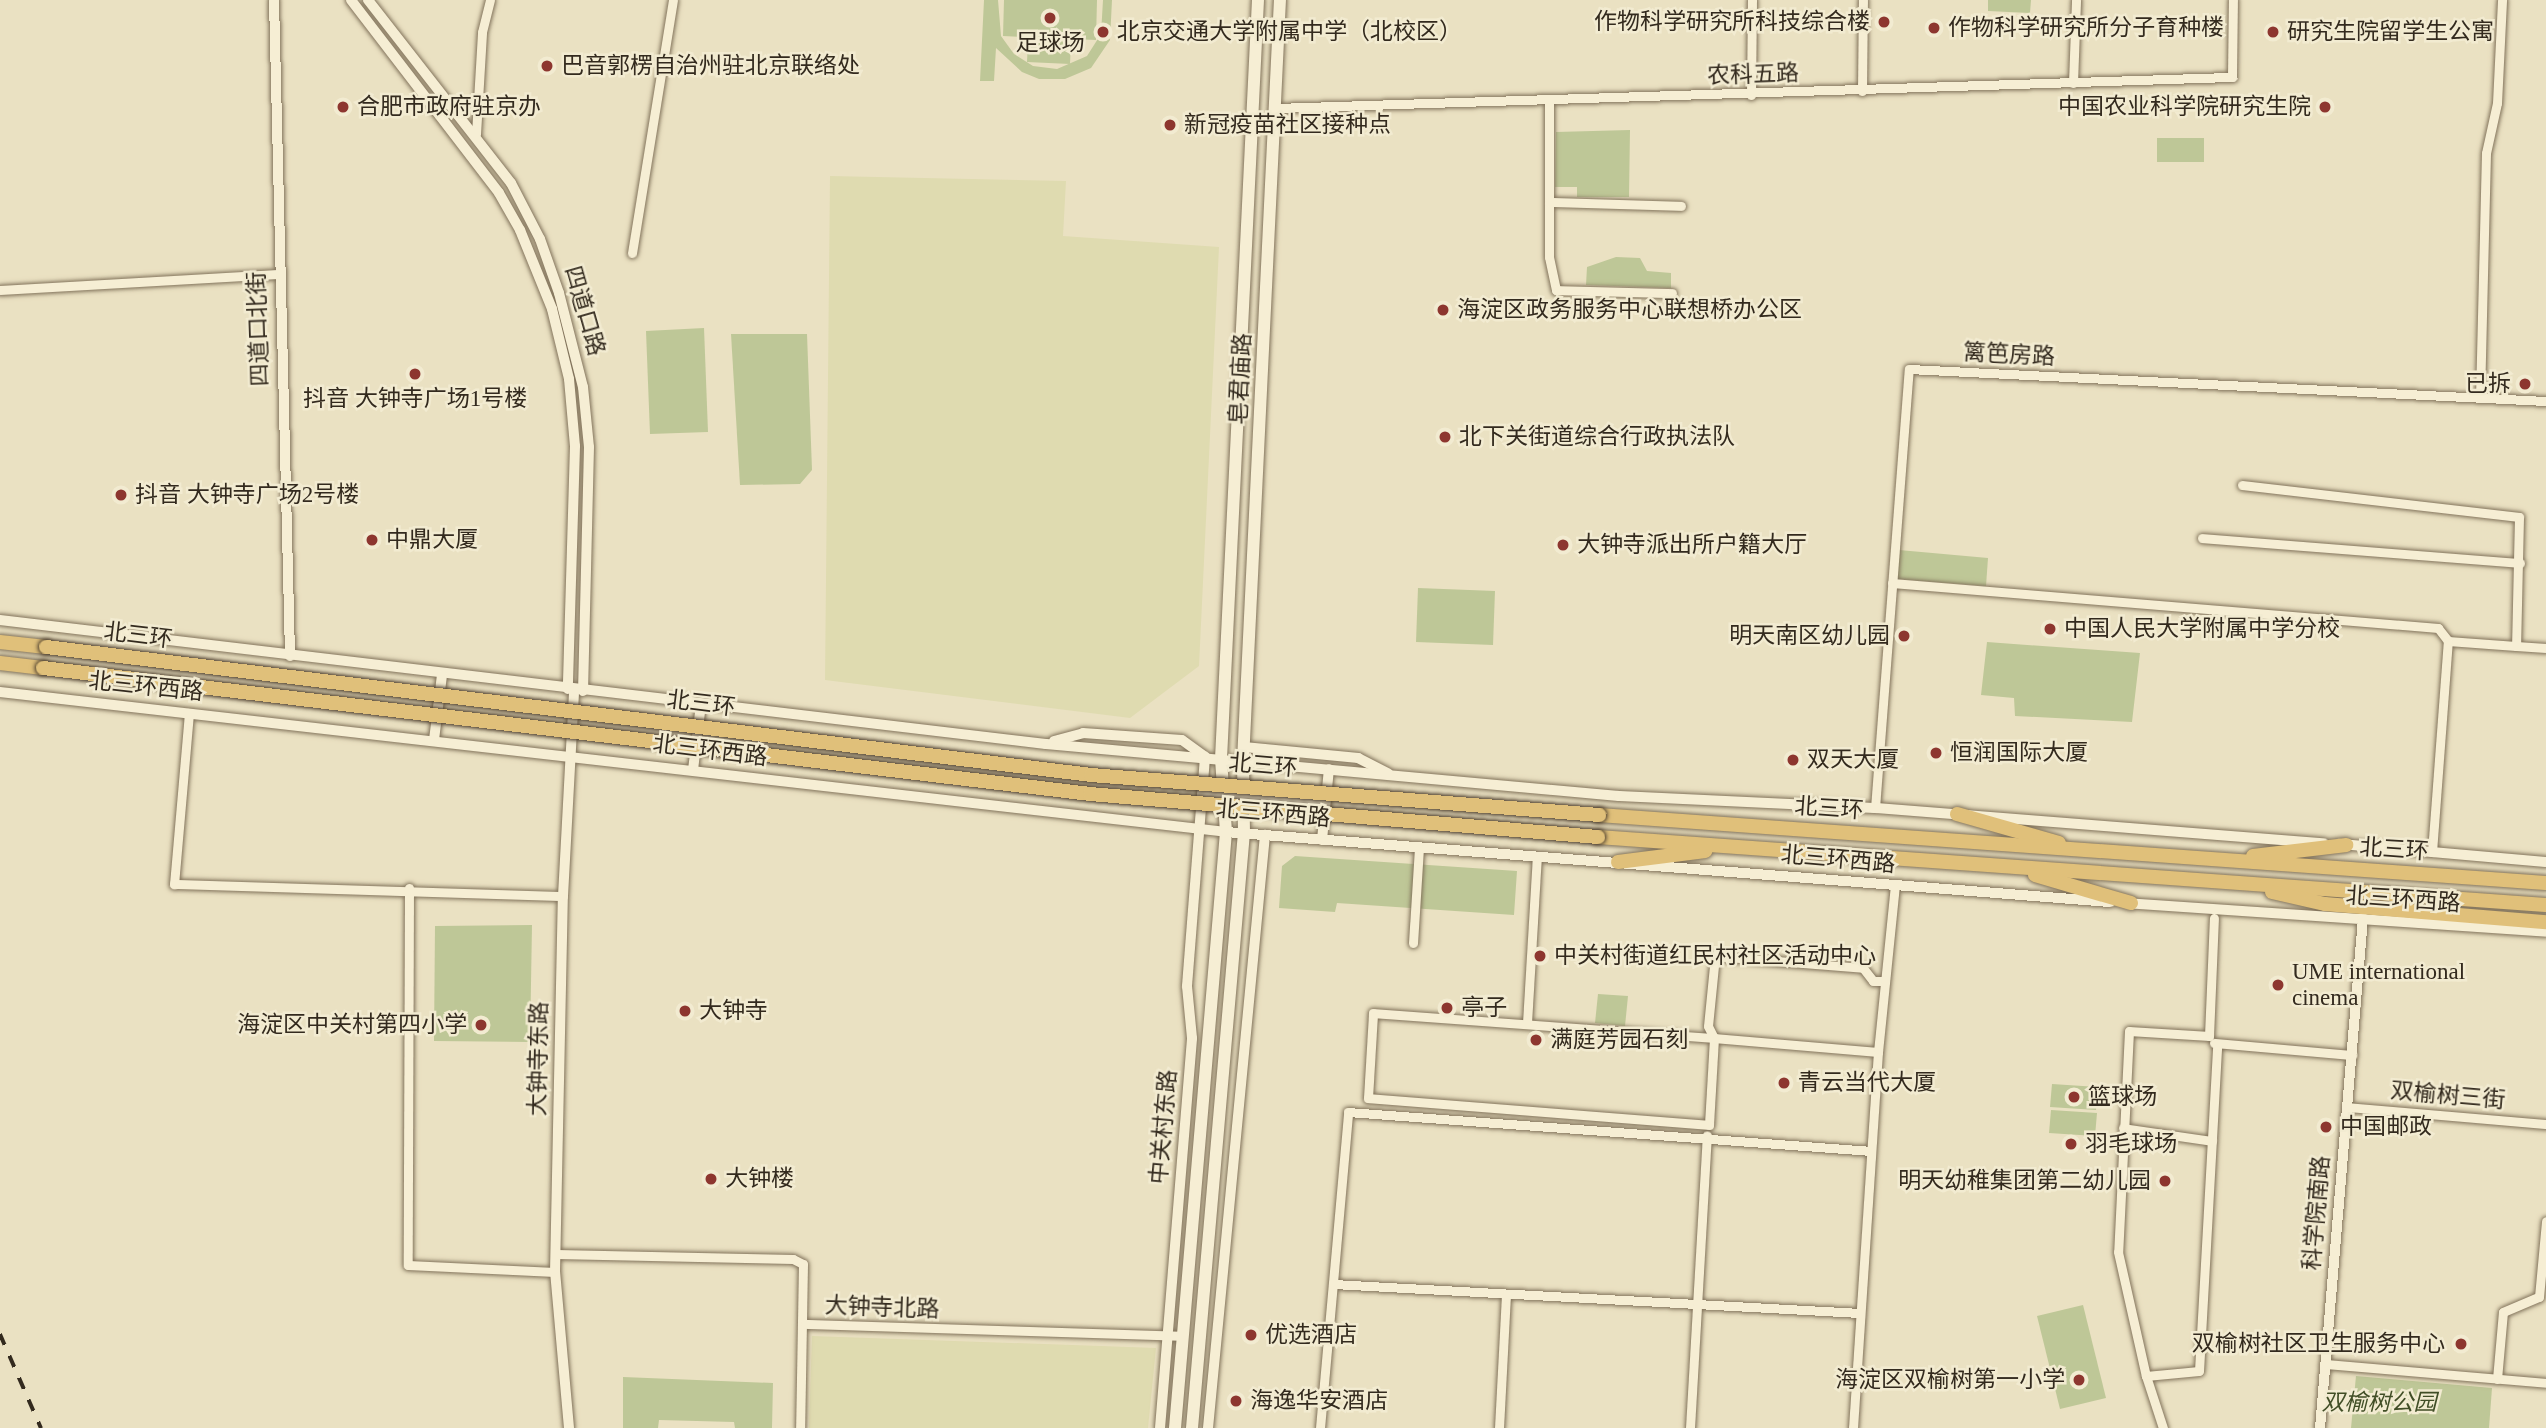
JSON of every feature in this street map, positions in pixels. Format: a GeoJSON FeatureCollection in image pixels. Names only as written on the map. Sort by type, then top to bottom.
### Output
{"type":"FeatureCollection","features":[{"type":"Feature","properties":{"kind":"highway","name":"北三环"},"geometry":{"type":"LineString","coordinates":[[0,642],[1091,775],[1599,815],[2546,883]]}},
{"type":"Feature","properties":{"kind":"highway","name":"北三环"},"geometry":{"type":"LineString","coordinates":[[0,663],[1090,794],[1598,837],[2546,905]]}},
{"type":"Feature","properties":{"kind":"highway"},"geometry":{"type":"LineString","coordinates":[[1957,814],[2087,851]]}},
{"type":"Feature","properties":{"kind":"highway"},"geometry":{"type":"LineString","coordinates":[[2221,860],[2346,845]]}},
{"type":"Feature","properties":{"kind":"highway"},"geometry":{"type":"LineString","coordinates":[[1618,862],[1738,847]]}},
{"type":"Feature","properties":{"kind":"highway"},"geometry":{"type":"LineString","coordinates":[[2010,868],[2131,903]]}},
{"type":"Feature","properties":{"kind":"highway"},"geometry":{"type":"LineString","coordinates":[[2222,881],[2325,904],[2546,922]]}},
{"type":"Feature","properties":{"kind":"main road","name":"皂君庙路"},"geometry":{"type":"LineString","coordinates":[[1223,796],[1221,759],[1258,0]]}},
{"type":"Feature","properties":{"kind":"main road","name":"皂君庙路"},"geometry":{"type":"LineString","coordinates":[[1244,833],[1243,754],[1280,0]]}},
{"type":"Feature","properties":{"kind":"main road","name":"中关村东路"},"geometry":{"type":"LineString","coordinates":[[1175,1428],[1226,832],[1223,796]]}},
{"type":"Feature","properties":{"kind":"main road"},"geometry":{"type":"LineString","coordinates":[[1192,1428],[1244,833]]}},
{"type":"Feature","properties":{"kind":"street","name":"四道口北街"},"geometry":{"type":"LineString","coordinates":[[274,0],[278,274],[290,656]]}},
{"type":"Feature","properties":{"kind":"street","name":"四道口路"},"geometry":{"type":"LineString","coordinates":[[351,0],[499,194],[520,230],[552,309],[569,379],[575,446],[575,690]]}},
{"type":"Feature","properties":{"kind":"street","name":"四道口路"},"geometry":{"type":"LineString","coordinates":[[368,0],[511,183],[540,239],[582,378],[589,447],[575,690]]}},
{"type":"Feature","properties":{"kind":"street"},"geometry":{"type":"LineString","coordinates":[[475,134],[482,32],[490,0]]}},
{"type":"Feature","properties":{"kind":"street"},"geometry":{"type":"LineString","coordinates":[[632,253],[673,0]]}},
{"type":"Feature","properties":{"kind":"street"},"geometry":{"type":"LineString","coordinates":[[1751,94],[1752,0]]}},
{"type":"Feature","properties":{"kind":"street"},"geometry":{"type":"LineString","coordinates":[[1862,91],[1863,0]]}},
{"type":"Feature","properties":{"kind":"street"},"geometry":{"type":"LineString","coordinates":[[2073,83],[2076,0]]}},
{"type":"Feature","properties":{"kind":"street","name":"农科五路"},"geometry":{"type":"LineString","coordinates":[[1275,108],[2232,77],[2233,0]]}},
{"type":"Feature","properties":{"kind":"street"},"geometry":{"type":"LineString","coordinates":[[2480,398],[2486,153],[2497,103],[2502,0]]}},
{"type":"Feature","properties":{"kind":"street"},"geometry":{"type":"LineString","coordinates":[[1549,101],[1549,257],[1556,290],[1672,293]]}},
{"type":"Feature","properties":{"kind":"street"},"geometry":{"type":"LineString","coordinates":[[1549,202],[1681,206]]}},
{"type":"Feature","properties":{"kind":"street"},"geometry":{"type":"LineString","coordinates":[[0,290],[278,274]]}},
{"type":"Feature","properties":{"kind":"street","name":"篱笆房路"},"geometry":{"type":"LineString","coordinates":[[1875,808],[1909,369],[2546,401]]}},
{"type":"Feature","properties":{"kind":"street"},"geometry":{"type":"LineString","coordinates":[[2242,485],[2519,517],[2516,646]]}},
{"type":"Feature","properties":{"kind":"street"},"geometry":{"type":"LineString","coordinates":[[2202,538],[2520,563]]}},
{"type":"Feature","properties":{"kind":"street"},"geometry":{"type":"LineString","coordinates":[[1892,583],[2438,628],[2448,641],[2432,852]]}},
{"type":"Feature","properties":{"kind":"street","name":"北三环西路"},"geometry":{"type":"LineString","coordinates":[[0,620],[442,675],[1046,744],[1083,733],[1182,740],[1205,757]]}},
{"type":"Feature","properties":{"kind":"street"},"geometry":{"type":"LineString","coordinates":[[2448,641],[2546,648]]}},
{"type":"Feature","properties":{"kind":"street"},"geometry":{"type":"LineString","coordinates":[[434,740],[442,675]]}},
{"type":"Feature","properties":{"kind":"street","name":"大钟寺东路"},"geometry":{"type":"LineString","coordinates":[[569,1428],[555,1272],[563,896],[575,690]]}},
{"type":"Feature","properties":{"kind":"street","name":"北三环西路"},"geometry":{"type":"LineString","coordinates":[[0,692],[1226,832],[1895,886],[2546,932]]}},
{"type":"Feature","properties":{"kind":"street"},"geometry":{"type":"LineString","coordinates":[[693,771],[701,704]]}},
{"type":"Feature","properties":{"kind":"street"},"geometry":{"type":"LineString","coordinates":[[189,713],[174,884],[409,888],[563,896]]}},
{"type":"Feature","properties":{"kind":"street"},"geometry":{"type":"LineString","coordinates":[[1243,754],[1329,769],[1619,796],[1875,808],[2546,862]]}},
{"type":"Feature","properties":{"kind":"street"},"geometry":{"type":"LineString","coordinates":[[1205,757],[1221,759],[1243,754],[1358,758],[1391,775]]}},
{"type":"Feature","properties":{"kind":"street","name":"中关村东路"},"geometry":{"type":"LineString","coordinates":[[1160,1428],[1192,1038],[1187,986],[1205,757]]}},
{"type":"Feature","properties":{"kind":"street"},"geometry":{"type":"LineString","coordinates":[[1322,840],[1329,769]]}},
{"type":"Feature","properties":{"kind":"street"},"geometry":{"type":"LineString","coordinates":[[1202,795],[1325,806]]}},
{"type":"Feature","properties":{"kind":"street"},"geometry":{"type":"LineString","coordinates":[[1208,1428],[1265,835]]}},
{"type":"Feature","properties":{"kind":"street"},"geometry":{"type":"LineString","coordinates":[[1413,943],[1419,847]]}},
{"type":"Feature","properties":{"kind":"street"},"geometry":{"type":"LineString","coordinates":[[1527,1023],[1537,857]]}},
{"type":"Feature","properties":{"kind":"street"},"geometry":{"type":"LineString","coordinates":[[1853,1428],[1878,1052],[1895,886]]}},
{"type":"Feature","properties":{"kind":"street"},"geometry":{"type":"LineString","coordinates":[[409,888],[408,1265],[555,1272]]}},
{"type":"Feature","properties":{"kind":"street"},"geometry":{"type":"LineString","coordinates":[[2146,1376],[2199,1371],[2217,1046],[2209,1036],[2214,918]]}},
{"type":"Feature","properties":{"kind":"street","name":"科学院南路"},"geometry":{"type":"LineString","coordinates":[[2320,1428],[2363,918]]}},
{"type":"Feature","properties":{"kind":"street"},"geometry":{"type":"LineString","coordinates":[[1878,1052],[1714,1038],[1527,1023],[1373,1013],[1368,1098],[1709,1125],[1714,1038],[1708,1026],[1715,956],[1863,968],[1873,981],[1885,981]]}},
{"type":"Feature","properties":{"kind":"street"},"geometry":{"type":"LineString","coordinates":[[2163,1428],[2146,1376],[2118,1252],[2129,1031],[2209,1036]]}},
{"type":"Feature","properties":{"kind":"street"},"geometry":{"type":"LineString","coordinates":[[2217,1046],[2351,1055]]}},
{"type":"Feature","properties":{"kind":"street","name":"双榆树三街"},"geometry":{"type":"LineString","coordinates":[[2347,1107],[2546,1124]]}},
{"type":"Feature","properties":{"kind":"street"},"geometry":{"type":"LineString","coordinates":[[1320,1428],[1348,1112],[1707,1135],[1871,1151]]}},
{"type":"Feature","properties":{"kind":"street"},"geometry":{"type":"LineString","coordinates":[[2123,1128],[2212,1141]]}},
{"type":"Feature","properties":{"kind":"street"},"geometry":{"type":"LineString","coordinates":[[1689,1428],[1707,1135]]}},
{"type":"Feature","properties":{"kind":"street"},"geometry":{"type":"LineString","coordinates":[[2497,1379],[2503,1312],[2539,1297],[2546,1221]]}},
{"type":"Feature","properties":{"kind":"street","name":"大钟寺北路"},"geometry":{"type":"LineString","coordinates":[[556,1254],[793,1259],[803,1264],[805,1324],[1183,1336]]}},
{"type":"Feature","properties":{"kind":"street"},"geometry":{"type":"LineString","coordinates":[[1333,1284],[1860,1313]]}},
{"type":"Feature","properties":{"kind":"street"},"geometry":{"type":"LineString","coordinates":[[1499,1428],[1506,1294]]}},
{"type":"Feature","properties":{"kind":"street"},"geometry":{"type":"LineString","coordinates":[[800,1428],[805,1324]]}},
{"type":"Feature","properties":{"kind":"street"},"geometry":{"type":"LineString","coordinates":[[2326,1364],[2546,1383]]}},
{"type":"Feature","properties":{"kind":"shaded area"},"geometry":{"type":"Polygon","coordinates":[[[830,176],[1066,181],[1063,236],[1219,247],[1199,666],[1130,718],[825,680],[830,176]]]}},
{"type":"Feature","properties":{"kind":"shaded area"},"geometry":{"type":"Polygon","coordinates":[[[812,1336],[1156,1348],[1148,1428],[809,1428],[812,1336]]]}},
{"type":"Feature","properties":{"kind":"green space"},"geometry":{"type":"Polygon","coordinates":[[[984,0],[998,0],[1001,36],[1014,54],[1033,66],[1057,69],[1087,56],[1101,34],[1103,0],[1112,0],[1110,40],[1091,68],[1065,79],[1039,79],[1022,72],[996,48],[994,81],[980,81],[984,0]]]}},
{"type":"Feature","properties":{"kind":"green space","name":"足球场"},"geometry":{"type":"Polygon","coordinates":[[[1004,0],[1097,0],[1096,40],[1003,36],[1004,0]]]}},
{"type":"Feature","properties":{"kind":"green space"},"geometry":{"type":"Polygon","coordinates":[[[1988,0],[2031,0],[2030,13],[1988,11],[1988,0]]]}},
{"type":"Feature","properties":{"kind":"green space"},"geometry":{"type":"Polygon","coordinates":[[[1028,40],[1071,42],[1070,64],[1027,62],[1028,40]]]}},
{"type":"Feature","properties":{"kind":"green space"},"geometry":{"type":"Polygon","coordinates":[[[1630,130],[1629,197],[1577,197],[1577,187],[1555,187],[1556,132],[1630,130]]]}},
{"type":"Feature","properties":{"kind":"green space"},"geometry":{"type":"Polygon","coordinates":[[[2157,138],[2204,138],[2204,162],[2157,162],[2157,138]]]}},
{"type":"Feature","properties":{"kind":"green space"},"geometry":{"type":"Polygon","coordinates":[[[1616,257],[1640,258],[1647,271],[1671,273],[1671,288],[1586,285],[1587,267],[1616,257]]]}},
{"type":"Feature","properties":{"kind":"green space"},"geometry":{"type":"Polygon","coordinates":[[[704,328],[708,432],[650,434],[646,331],[704,328]]]}},
{"type":"Feature","properties":{"kind":"green space"},"geometry":{"type":"Polygon","coordinates":[[[731,334],[807,334],[812,470],[800,484],[740,485],[731,334]]]}},
{"type":"Feature","properties":{"kind":"green space"},"geometry":{"type":"Polygon","coordinates":[[[1899,550],[1988,558],[1986,586],[1896,579],[1899,550]]]}},
{"type":"Feature","properties":{"kind":"green space"},"geometry":{"type":"Polygon","coordinates":[[[1418,588],[1495,591],[1493,645],[1416,642],[1418,588]]]}},
{"type":"Feature","properties":{"kind":"green space"},"geometry":{"type":"Polygon","coordinates":[[[1987,642],[2140,653],[2132,722],[2015,716],[2014,698],[1981,695],[1987,642]]]}},
{"type":"Feature","properties":{"kind":"green space"},"geometry":{"type":"Polygon","coordinates":[[[1295,856],[1517,871],[1514,915],[1337,903],[1335,912],[1279,908],[1282,866],[1295,856]]]}},
{"type":"Feature","properties":{"kind":"green space"},"geometry":{"type":"Polygon","coordinates":[[[532,925],[530,1042],[434,1041],[435,926],[532,925]]]}},
{"type":"Feature","properties":{"kind":"green space"},"geometry":{"type":"Polygon","coordinates":[[[1598,994],[1628,996],[1625,1026],[1595,1023],[1598,994]]]}},
{"type":"Feature","properties":{"kind":"green space","name":"篮球场"},"geometry":{"type":"Polygon","coordinates":[[[2052,1084],[2098,1087],[2096,1110],[2050,1107],[2052,1084]]]}},
{"type":"Feature","properties":{"kind":"green space","name":"篮球场"},"geometry":{"type":"Polygon","coordinates":[[[2051,1110],[2097,1113],[2095,1136],[2049,1133],[2051,1110]]]}},
{"type":"Feature","properties":{"kind":"green space"},"geometry":{"type":"Polygon","coordinates":[[[2083,1305],[2106,1398],[2060,1409],[2037,1316],[2083,1305]]]}},
{"type":"Feature","properties":{"kind":"green space","name":"双榆树公园"},"geometry":{"type":"Polygon","coordinates":[[[2356,1376],[2492,1388],[2489,1428],[2351,1428],[2356,1376]]]}},
{"type":"Feature","properties":{"kind":"green space"},"geometry":{"type":"Polygon","coordinates":[[[623,1377],[773,1383],[772,1428],[735,1428],[734,1422],[659,1420],[658,1428],[623,1428],[623,1377]]]}},
{"type":"Feature","properties":{"kind":"railway"},"geometry":{"type":"LineString","coordinates":[[0,1334],[41,1428]]}},
{"type":"Feature","properties":{"kind":"place","name":"足球场"},"geometry":{"type":"Point","coordinates":[1050,18]}},
{"type":"Feature","properties":{"kind":"place","name":"作物科学研究所科技综合楼"},"geometry":{"type":"Point","coordinates":[1884,22]}},
{"type":"Feature","properties":{"kind":"place","name":"作物科学研究所分子育种楼"},"geometry":{"type":"Point","coordinates":[1934,28]}},
{"type":"Feature","properties":{"kind":"place","name":"北京交通大学附属中学（北校区）"},"geometry":{"type":"Point","coordinates":[1103,32]}},
{"type":"Feature","properties":{"kind":"place","name":"研究生院留学生公寓"},"geometry":{"type":"Point","coordinates":[2273,32]}},
{"type":"Feature","properties":{"kind":"place","name":"巴音郭楞自治州驻北京联络处"},"geometry":{"type":"Point","coordinates":[547,66]}},
{"type":"Feature","properties":{"kind":"place","name":"合肥市政府驻京办"},"geometry":{"type":"Point","coordinates":[343,107]}},
{"type":"Feature","properties":{"kind":"place","name":"中国农业科学院研究生院"},"geometry":{"type":"Point","coordinates":[2325,107]}},
{"type":"Feature","properties":{"kind":"place","name":"新冠疫苗社区接种点"},"geometry":{"type":"Point","coordinates":[1170,125]}},
{"type":"Feature","properties":{"kind":"place","name":"海淀区政务服务中心联想桥办公区"},"geometry":{"type":"Point","coordinates":[1443,310]}},
{"type":"Feature","properties":{"kind":"place","name":"抖音 大钟寺广场1号楼"},"geometry":{"type":"Point","coordinates":[415,374]}},
{"type":"Feature","properties":{"kind":"place","name":"已拆"},"geometry":{"type":"Point","coordinates":[2525,384]}},
{"type":"Feature","properties":{"kind":"place","name":"北下关街道综合行政执法队"},"geometry":{"type":"Point","coordinates":[1445,437]}},
{"type":"Feature","properties":{"kind":"place","name":"抖音 大钟寺广场2号楼"},"geometry":{"type":"Point","coordinates":[121,495]}},
{"type":"Feature","properties":{"kind":"place","name":"中鼎大厦"},"geometry":{"type":"Point","coordinates":[372,540]}},
{"type":"Feature","properties":{"kind":"place","name":"大钟寺派出所户籍大厅"},"geometry":{"type":"Point","coordinates":[1563,545]}},
{"type":"Feature","properties":{"kind":"place","name":"中国人民大学附属中学分校"},"geometry":{"type":"Point","coordinates":[2050,629]}},
{"type":"Feature","properties":{"kind":"place","name":"明天南区幼儿园"},"geometry":{"type":"Point","coordinates":[1904,636]}},
{"type":"Feature","properties":{"kind":"place","name":"恒润国际大厦"},"geometry":{"type":"Point","coordinates":[1936,753]}},
{"type":"Feature","properties":{"kind":"place","name":"双天大厦"},"geometry":{"type":"Point","coordinates":[1793,760]}},
{"type":"Feature","properties":{"kind":"place","name":"中关村街道红民村社区活动中心"},"geometry":{"type":"Point","coordinates":[1540,956]}},
{"type":"Feature","properties":{"kind":"place","name":"UME international cinema"},"geometry":{"type":"Point","coordinates":[2278,985]}},
{"type":"Feature","properties":{"kind":"place","name":"亭子"},"geometry":{"type":"Point","coordinates":[1447,1008]}},
{"type":"Feature","properties":{"kind":"place","name":"大钟寺"},"geometry":{"type":"Point","coordinates":[685,1011]}},
{"type":"Feature","properties":{"kind":"place","name":"海淀区中关村第四小学"},"geometry":{"type":"Point","coordinates":[481,1025]}},
{"type":"Feature","properties":{"kind":"place","name":"满庭芳园石刻"},"geometry":{"type":"Point","coordinates":[1536,1040]}},
{"type":"Feature","properties":{"kind":"place","name":"青云当代大厦"},"geometry":{"type":"Point","coordinates":[1784,1083]}},
{"type":"Feature","properties":{"kind":"place","name":"篮球场"},"geometry":{"type":"Point","coordinates":[2074,1097]}},
{"type":"Feature","properties":{"kind":"place","name":"中国邮政"},"geometry":{"type":"Point","coordinates":[2326,1127]}},
{"type":"Feature","properties":{"kind":"place","name":"羽毛球场"},"geometry":{"type":"Point","coordinates":[2071,1144]}},
{"type":"Feature","properties":{"kind":"place","name":"大钟楼"},"geometry":{"type":"Point","coordinates":[711,1179]}},
{"type":"Feature","properties":{"kind":"place","name":"明天幼稚集团第二幼儿园"},"geometry":{"type":"Point","coordinates":[2165,1181]}},
{"type":"Feature","properties":{"kind":"place","name":"优选酒店"},"geometry":{"type":"Point","coordinates":[1251,1335]}},
{"type":"Feature","properties":{"kind":"place","name":"双榆树社区卫生服务中心"},"geometry":{"type":"Point","coordinates":[2461,1344]}},
{"type":"Feature","properties":{"kind":"place","name":"海淀区双榆树第一小学"},"geometry":{"type":"Point","coordinates":[2079,1380]}},
{"type":"Feature","properties":{"kind":"place","name":"海逸华安酒店"},"geometry":{"type":"Point","coordinates":[1236,1401]}}]}
